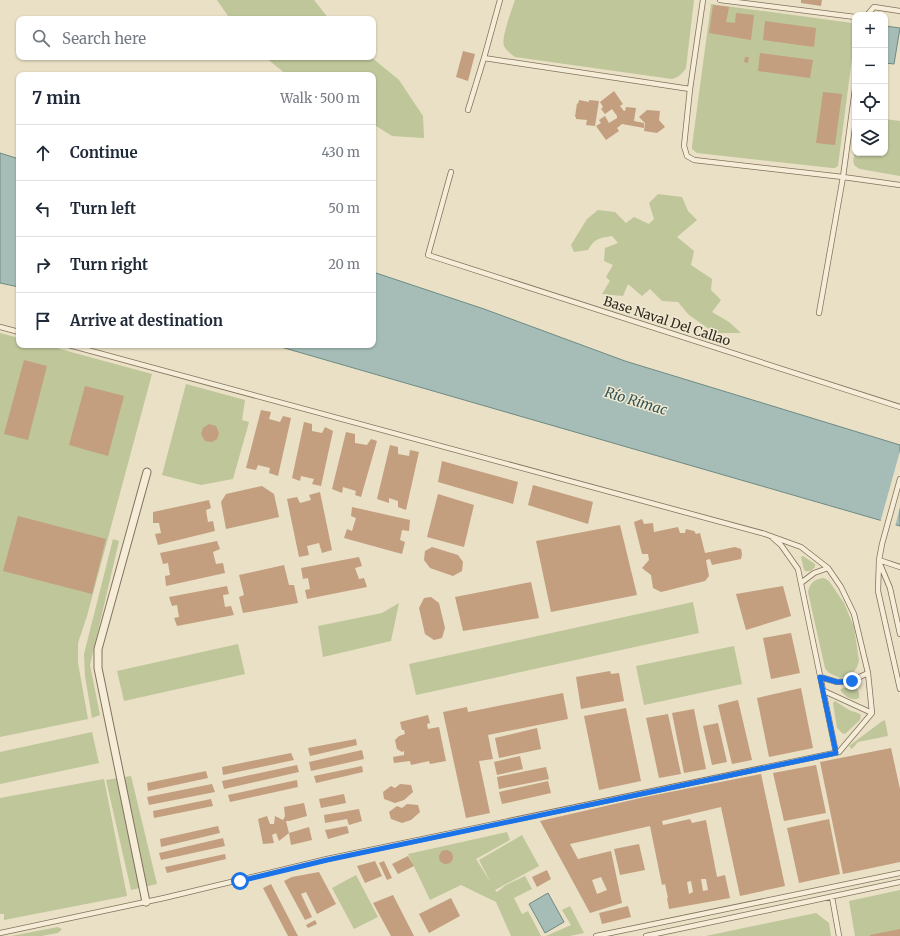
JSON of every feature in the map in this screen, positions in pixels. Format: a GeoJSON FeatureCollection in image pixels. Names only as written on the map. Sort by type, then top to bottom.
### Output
{"type":"FeatureCollection","features":[{"type":"Feature","properties":{"kind":"street"},"geometry":{"type":"LineString","coordinates":[[146,472],[98,649],[98,668],[146,902]]}},
{"type":"Feature","properties":{"kind":"lane"},"geometry":{"type":"LineString","coordinates":[[468,110],[500,0]]}},
{"type":"Feature","properties":{"kind":"lane"},"geometry":{"type":"LineString","coordinates":[[703,0],[690,89],[684,146],[687,156],[694,160],[900,185]]}},
{"type":"Feature","properties":{"kind":"lane"},"geometry":{"type":"LineString","coordinates":[[720,0],[852,17]]}},
{"type":"Feature","properties":{"kind":"lane"},"geometry":{"type":"LineString","coordinates":[[870,12],[874,7],[900,11]]}},
{"type":"Feature","properties":{"kind":"lane"},"geometry":{"type":"LineString","coordinates":[[484,58],[690,89]]}},
{"type":"Feature","properties":{"kind":"lane"},"geometry":{"type":"LineString","coordinates":[[819,313],[843,177],[852,111]]}},
{"type":"Feature","properties":{"kind":"lane","name":"Base Naval Del Callao"},"geometry":{"type":"LineString","coordinates":[[451,172],[428,255],[900,407]]}},
{"type":"Feature","properties":{"kind":"lane"},"geometry":{"type":"LineString","coordinates":[[0,327],[16,331]]}},
{"type":"Feature","properties":{"kind":"lane"},"geometry":{"type":"LineString","coordinates":[[0,933],[146,902],[327,860],[836,753],[839,752],[872,713],[868,673],[854,614],[841,587],[828,568],[801,547],[771,536],[80,348]]}},
{"type":"Feature","properties":{"kind":"lane"},"geometry":{"type":"LineString","coordinates":[[900,479],[879,560],[878,591],[900,689]]}},
{"type":"Feature","properties":{"kind":"lane"},"geometry":{"type":"LineString","coordinates":[[771,536],[781,545],[798,569],[836,753]]}},
{"type":"Feature","properties":{"kind":"lane"},"geometry":{"type":"LineString","coordinates":[[879,560],[900,566]]}},
{"type":"Feature","properties":{"kind":"lane"},"geometry":{"type":"LineString","coordinates":[[879,560],[890,588],[900,634]]}},
{"type":"Feature","properties":{"kind":"lane"},"geometry":{"type":"LineString","coordinates":[[801,583],[814,573],[828,568]]}},
{"type":"Feature","properties":{"kind":"lane"},"geometry":{"type":"LineString","coordinates":[[820,677],[837,682],[852,681],[868,673]]}},
{"type":"Feature","properties":{"kind":"lane"},"geometry":{"type":"LineString","coordinates":[[824,691],[872,713]]}},
{"type":"Feature","properties":{"kind":"lane"},"geometry":{"type":"LineString","coordinates":[[596,936],[900,873]]}},
{"type":"Feature","properties":{"kind":"lane"},"geometry":{"type":"LineString","coordinates":[[646,936],[900,882]]}},
{"type":"Feature","properties":{"kind":"lane"},"geometry":{"type":"LineString","coordinates":[[832,897],[839,936]]}},
{"type":"Feature","properties":{"kind":"green space"},"geometry":{"type":"Polygon","coordinates":[[[217,0],[314,0],[327,16],[228,16],[217,0]]]}},
{"type":"Feature","properties":{"kind":"green space"},"geometry":{"type":"Polygon","coordinates":[[[515,0],[694,0],[686,68],[680,75],[672,79],[515,57],[506,49],[503,42],[507,23],[515,0]]]}},
{"type":"Feature","properties":{"kind":"green space"},"geometry":{"type":"Polygon","coordinates":[[[711,4],[852,23],[852,58],[838,166],[832,168],[697,153],[692,149],[711,4]]]}},
{"type":"Feature","properties":{"kind":"green space"},"geometry":{"type":"Polygon","coordinates":[[[269,60],[375,60],[399,80],[423,116],[424,138],[392,136],[376,126],[376,72],[283,72],[269,60]]]}},
{"type":"Feature","properties":{"kind":"green space"},"geometry":{"type":"Polygon","coordinates":[[[888,119],[900,121],[900,176],[860,169],[855,165],[854,156],[888,156],[888,119]]]}},
{"type":"Feature","properties":{"kind":"green space"},"geometry":{"type":"Polygon","coordinates":[[[658,194],[682,197],[688,211],[697,220],[677,237],[694,251],[691,265],[712,279],[711,290],[721,300],[712,312],[729,322],[741,333],[715,333],[689,315],[678,302],[662,301],[650,289],[642,296],[628,284],[623,296],[602,294],[610,281],[606,277],[613,265],[604,261],[605,248],[618,243],[612,236],[598,239],[588,250],[574,252],[571,245],[587,219],[598,210],[615,212],[626,223],[634,217],[649,224],[654,219],[649,203],[658,194]]]}},
{"type":"Feature","properties":{"kind":"green space"},"geometry":{"type":"Polygon","coordinates":[[[0,333],[16,337],[16,348],[56,348],[152,374],[87,616],[78,643],[78,663],[88,719],[0,737],[0,333]]]}},
{"type":"Feature","properties":{"kind":"green space"},"geometry":{"type":"Polygon","coordinates":[[[186,384],[245,400],[242,420],[249,422],[233,479],[201,485],[162,475],[186,384]]]}},
{"type":"Feature","properties":{"kind":"green space"},"geometry":{"type":"Polygon","coordinates":[[[113,539],[119,541],[90,665],[100,715],[92,718],[85,676],[84,654],[113,539]]]}},
{"type":"Feature","properties":{"kind":"green space"},"geometry":{"type":"Polygon","coordinates":[[[803,556],[815,564],[813,569],[808,571],[804,570],[801,557],[803,556]]]}},
{"type":"Feature","properties":{"kind":"green space"},"geometry":{"type":"Polygon","coordinates":[[[824,578],[829,581],[844,603],[854,627],[859,661],[853,673],[840,678],[829,673],[825,668],[808,592],[813,582],[824,578]]]}},
{"type":"Feature","properties":{"kind":"green space"},"geometry":{"type":"Polygon","coordinates":[[[693,602],[699,633],[416,695],[409,664],[693,602]]]}},
{"type":"Feature","properties":{"kind":"green space"},"geometry":{"type":"Polygon","coordinates":[[[399,603],[391,641],[323,657],[318,626],[382,613],[399,603]]]}},
{"type":"Feature","properties":{"kind":"green space"},"geometry":{"type":"Polygon","coordinates":[[[238,644],[245,674],[124,701],[117,671],[238,644]]]}},
{"type":"Feature","properties":{"kind":"green space"},"geometry":{"type":"Polygon","coordinates":[[[734,646],[742,684],[644,705],[636,666],[734,646]]]}},
{"type":"Feature","properties":{"kind":"green space"},"geometry":{"type":"Polygon","coordinates":[[[852,686],[858,690],[859,698],[851,699],[840,690],[852,686]]]}},
{"type":"Feature","properties":{"kind":"green space"},"geometry":{"type":"Polygon","coordinates":[[[835,701],[849,710],[861,715],[860,720],[845,734],[837,728],[833,703],[835,701]]]}},
{"type":"Feature","properties":{"kind":"green space"},"geometry":{"type":"Polygon","coordinates":[[[885,720],[888,736],[858,742],[852,749],[849,746],[881,722],[885,720]]]}},
{"type":"Feature","properties":{"kind":"green space"},"geometry":{"type":"Polygon","coordinates":[[[92,732],[99,763],[0,784],[0,752],[92,732]]]}},
{"type":"Feature","properties":{"kind":"green space"},"geometry":{"type":"Polygon","coordinates":[[[131,776],[157,884],[131,890],[106,780],[131,776]]]}},
{"type":"Feature","properties":{"kind":"green space"},"geometry":{"type":"Polygon","coordinates":[[[104,779],[127,896],[4,920],[4,914],[0,914],[0,798],[104,779]]]}},
{"type":"Feature","properties":{"kind":"green space"},"geometry":{"type":"Polygon","coordinates":[[[507,832],[510,840],[476,859],[491,883],[479,860],[522,835],[539,866],[495,890],[497,892],[506,885],[525,876],[532,889],[514,898],[522,914],[528,911],[541,936],[511,936],[496,902],[461,885],[430,900],[408,854],[507,832]]]}},
{"type":"Feature","properties":{"kind":"green space"},"geometry":{"type":"Polygon","coordinates":[[[356,875],[378,917],[354,929],[332,888],[356,875]]]}},
{"type":"Feature","properties":{"kind":"green space"},"geometry":{"type":"Polygon","coordinates":[[[900,890],[900,936],[855,936],[849,901],[900,890]]]}},
{"type":"Feature","properties":{"kind":"green space"},"geometry":{"type":"Polygon","coordinates":[[[570,906],[584,933],[570,936],[546,936],[571,925],[562,910],[570,906]]]}},
{"type":"Feature","properties":{"kind":"green space"},"geometry":{"type":"Polygon","coordinates":[[[816,913],[829,923],[831,936],[706,936],[816,913]]]}},
{"type":"Feature","properties":{"kind":"green space"},"geometry":{"type":"Polygon","coordinates":[[[58,927],[62,929],[58,933],[41,936],[11,936],[58,927]]]}},
{"type":"Feature","properties":{"kind":"water"},"geometry":{"type":"Polygon","coordinates":[[[888,26],[900,28],[894,64],[888,63],[888,26]]]}},
{"type":"Feature","properties":{"kind":"water"},"geometry":{"type":"Polygon","coordinates":[[[0,153],[16,158],[16,286],[0,283],[0,153]]]}},
{"type":"Feature","properties":{"kind":"water","name":"Río Rímac"},"geometry":{"type":"Polygon","coordinates":[[[376,273],[484,309],[625,361],[900,445],[900,526],[284,348],[376,348],[376,273]]]}},
{"type":"Feature","properties":{"kind":"water"},"geometry":{"type":"Polygon","coordinates":[[[548,893],[564,922],[545,933],[529,904],[548,893]]]}},
{"type":"Feature","properties":{"kind":"pier"},"geometry":{"type":"Polygon","coordinates":[[[900,451],[900,507],[895,527],[880,523],[900,451]]]}},
{"type":"Feature","properties":{"kind":"building"},"geometry":{"type":"Polygon","coordinates":[[[801,0],[822,0],[821,6],[801,3],[801,0]]]}},
{"type":"Feature","properties":{"kind":"building"},"geometry":{"type":"Polygon","coordinates":[[[713,5],[729,7],[726,22],[735,23],[736,13],[754,15],[751,40],[709,33],[713,5]]]}},
{"type":"Feature","properties":{"kind":"building"},"geometry":{"type":"Polygon","coordinates":[[[765,21],[816,28],[814,47],[763,40],[765,21]]]}},
{"type":"Feature","properties":{"kind":"building"},"geometry":{"type":"Polygon","coordinates":[[[463,51],[475,54],[468,81],[456,77],[463,51]]]}},
{"type":"Feature","properties":{"kind":"building"},"geometry":{"type":"Polygon","coordinates":[[[760,53],[813,60],[810,78],[758,71],[760,53]]]}},
{"type":"Feature","properties":{"kind":"building"},"geometry":{"type":"Polygon","coordinates":[[[745,57],[749,57],[748,63],[744,62],[745,57]]]}},
{"type":"Feature","properties":{"kind":"building"},"geometry":{"type":"Polygon","coordinates":[[[614,91],[623,104],[620,106],[624,111],[626,107],[636,108],[634,121],[644,123],[644,128],[622,124],[617,128],[619,131],[606,140],[596,126],[601,123],[599,120],[605,116],[609,123],[617,118],[612,109],[605,114],[601,109],[603,107],[600,102],[614,91]]]}},
{"type":"Feature","properties":{"kind":"building"},"geometry":{"type":"Polygon","coordinates":[[[823,92],[842,94],[835,145],[816,143],[823,92]]]}},
{"type":"Feature","properties":{"kind":"building"},"geometry":{"type":"Polygon","coordinates":[[[579,100],[589,102],[589,100],[599,101],[595,126],[586,125],[587,120],[576,119],[577,103],[578,104],[579,100]]]}},
{"type":"Feature","properties":{"kind":"building"},"geometry":{"type":"Polygon","coordinates":[[[647,110],[660,111],[659,120],[665,127],[657,133],[644,131],[645,123],[639,117],[647,110]]]}},
{"type":"Feature","properties":{"kind":"building"},"geometry":{"type":"Polygon","coordinates":[[[24,360],[47,366],[28,440],[4,434],[24,360]]]}},
{"type":"Feature","properties":{"kind":"building"},"geometry":{"type":"Polygon","coordinates":[[[85,386],[124,396],[108,456],[69,445],[85,386]]]}},
{"type":"Feature","properties":{"kind":"building"},"geometry":{"type":"Polygon","coordinates":[[[261,410],[271,412],[269,419],[280,422],[283,416],[291,418],[278,476],[269,473],[270,468],[258,465],[256,470],[246,468],[261,410]]]}},
{"type":"Feature","properties":{"kind":"building"},"geometry":{"type":"Polygon","coordinates":[[[304,422],[312,424],[312,431],[322,433],[325,427],[333,431],[321,486],[312,484],[314,479],[301,476],[300,481],[292,478],[304,422]]]}},
{"type":"Feature","properties":{"kind":"building"},"geometry":{"type":"Polygon","coordinates":[[[209,424],[216,426],[219,433],[217,439],[212,442],[205,441],[201,434],[203,428],[209,424]]]}},
{"type":"Feature","properties":{"kind":"building"},"geometry":{"type":"Polygon","coordinates":[[[346,432],[355,434],[355,443],[367,445],[371,439],[377,441],[361,497],[355,495],[356,491],[343,487],[342,493],[332,489],[346,432]]]}},
{"type":"Feature","properties":{"kind":"building"},"geometry":{"type":"Polygon","coordinates":[[[390,445],[398,447],[398,454],[409,456],[410,450],[419,452],[406,510],[398,507],[398,501],[389,498],[389,503],[377,499],[390,445]]]}},
{"type":"Feature","properties":{"kind":"building"},"geometry":{"type":"Polygon","coordinates":[[[442,461],[518,482],[513,504],[438,482],[442,461]]]}},
{"type":"Feature","properties":{"kind":"building"},"geometry":{"type":"Polygon","coordinates":[[[533,485],[593,502],[588,524],[528,505],[533,485]]]}},
{"type":"Feature","properties":{"kind":"building"},"geometry":{"type":"Polygon","coordinates":[[[262,486],[274,494],[279,517],[226,529],[221,502],[226,494],[262,486]]]}},
{"type":"Feature","properties":{"kind":"building"},"geometry":{"type":"Polygon","coordinates":[[[320,492],[332,550],[322,553],[319,543],[307,546],[309,555],[299,557],[287,499],[297,497],[300,503],[311,500],[309,495],[320,492]]]}},
{"type":"Feature","properties":{"kind":"building"},"geometry":{"type":"Polygon","coordinates":[[[438,494],[474,505],[464,547],[427,537],[438,494]]]}},
{"type":"Feature","properties":{"kind":"building"},"geometry":{"type":"Polygon","coordinates":[[[209,500],[211,508],[206,510],[208,522],[213,521],[215,531],[158,545],[155,534],[161,533],[159,523],[153,523],[153,512],[209,500]]]}},
{"type":"Feature","properties":{"kind":"building"},"geometry":{"type":"Polygon","coordinates":[[[352,507],[410,520],[409,531],[402,530],[400,540],[405,542],[402,554],[344,538],[347,529],[352,531],[356,518],[351,516],[352,507]]]}},
{"type":"Feature","properties":{"kind":"building"},"geometry":{"type":"Polygon","coordinates":[[[18,516],[106,539],[92,594],[3,571],[18,516]]]}},
{"type":"Feature","properties":{"kind":"building"},"geometry":{"type":"Polygon","coordinates":[[[642,519],[644,524],[653,523],[654,532],[678,527],[680,533],[685,533],[686,529],[694,531],[696,534],[700,533],[705,553],[735,547],[741,549],[741,559],[712,565],[710,559],[706,560],[709,576],[705,581],[661,592],[653,588],[651,575],[642,568],[649,560],[648,554],[642,554],[634,522],[642,519]]]}},
{"type":"Feature","properties":{"kind":"building"},"geometry":{"type":"Polygon","coordinates":[[[620,525],[637,595],[551,612],[536,541],[620,525]]]}},
{"type":"Feature","properties":{"kind":"building"},"geometry":{"type":"Polygon","coordinates":[[[217,541],[220,549],[213,552],[216,564],[223,563],[225,573],[166,586],[165,576],[170,575],[168,563],[163,564],[160,553],[217,541]]]}},
{"type":"Feature","properties":{"kind":"building"},"geometry":{"type":"Polygon","coordinates":[[[432,547],[458,555],[463,562],[462,571],[453,576],[430,568],[424,560],[425,551],[432,547]]]}},
{"type":"Feature","properties":{"kind":"building"},"geometry":{"type":"Polygon","coordinates":[[[359,557],[362,566],[355,568],[359,579],[364,578],[367,587],[307,599],[305,590],[310,589],[308,578],[303,579],[301,568],[359,557]]]}},
{"type":"Feature","properties":{"kind":"building"},"geometry":{"type":"Polygon","coordinates":[[[284,565],[289,585],[294,585],[298,603],[243,613],[239,597],[244,595],[239,575],[284,565]]]}},
{"type":"Feature","properties":{"kind":"building"},"geometry":{"type":"Polygon","coordinates":[[[531,582],[539,618],[463,631],[455,597],[531,582]]]}},
{"type":"Feature","properties":{"kind":"building"},"geometry":{"type":"Polygon","coordinates":[[[227,586],[229,594],[223,595],[225,607],[231,606],[234,615],[177,626],[174,618],[179,617],[177,605],[172,606],[169,597],[227,586]]]}},
{"type":"Feature","properties":{"kind":"building"},"geometry":{"type":"Polygon","coordinates":[[[783,586],[791,616],[746,630],[736,594],[783,586]]]}},
{"type":"Feature","properties":{"kind":"building"},"geometry":{"type":"Polygon","coordinates":[[[431,597],[439,603],[445,628],[442,638],[434,640],[425,634],[419,608],[424,598],[431,597]]]}},
{"type":"Feature","properties":{"kind":"building"},"geometry":{"type":"Polygon","coordinates":[[[791,633],[800,673],[771,679],[763,638],[791,633]]]}},
{"type":"Feature","properties":{"kind":"building"},"geometry":{"type":"Polygon","coordinates":[[[610,671],[611,674],[619,673],[624,701],[581,709],[576,677],[610,671]]]}},
{"type":"Feature","properties":{"kind":"building"},"geometry":{"type":"Polygon","coordinates":[[[801,688],[813,748],[769,757],[757,698],[801,688]]]}},
{"type":"Feature","properties":{"kind":"building"},"geometry":{"type":"Polygon","coordinates":[[[563,693],[568,719],[488,735],[493,759],[479,761],[490,813],[466,818],[443,712],[467,707],[468,712],[563,693]]]}},
{"type":"Feature","properties":{"kind":"building"},"geometry":{"type":"Polygon","coordinates":[[[738,700],[752,760],[732,764],[718,705],[738,700]]]}},
{"type":"Feature","properties":{"kind":"building"},"geometry":{"type":"Polygon","coordinates":[[[626,708],[641,781],[599,790],[584,716],[626,708]]]}},
{"type":"Feature","properties":{"kind":"building"},"geometry":{"type":"Polygon","coordinates":[[[694,709],[706,769],[684,773],[672,713],[694,709]]]}},
{"type":"Feature","properties":{"kind":"building"},"geometry":{"type":"Polygon","coordinates":[[[668,714],[681,774],[659,778],[646,718],[668,714]]]}},
{"type":"Feature","properties":{"kind":"building"},"geometry":{"type":"Polygon","coordinates":[[[428,715],[430,723],[427,724],[428,729],[439,727],[446,761],[430,764],[429,761],[411,765],[410,761],[394,763],[393,757],[404,755],[404,751],[402,752],[397,749],[395,740],[399,736],[405,734],[404,730],[402,730],[400,722],[428,715]]]}},
{"type":"Feature","properties":{"kind":"building"},"geometry":{"type":"Polygon","coordinates":[[[718,723],[727,762],[712,765],[703,726],[718,723]]]}},
{"type":"Feature","properties":{"kind":"building"},"geometry":{"type":"Polygon","coordinates":[[[537,728],[541,749],[499,758],[495,738],[537,728]]]}},
{"type":"Feature","properties":{"kind":"building"},"geometry":{"type":"Polygon","coordinates":[[[356,739],[357,745],[310,756],[308,748],[356,739]]]}},
{"type":"Feature","properties":{"kind":"building"},"geometry":{"type":"Polygon","coordinates":[[[891,748],[900,789],[900,862],[843,874],[820,762],[891,748]]]}},
{"type":"Feature","properties":{"kind":"building"},"geometry":{"type":"Polygon","coordinates":[[[362,750],[364,759],[311,771],[309,762],[362,750]]]}},
{"type":"Feature","properties":{"kind":"building"},"geometry":{"type":"Polygon","coordinates":[[[291,753],[294,760],[223,775],[222,767],[291,753]]]}},
{"type":"Feature","properties":{"kind":"building"},"geometry":{"type":"Polygon","coordinates":[[[520,756],[523,769],[497,775],[494,762],[520,756]]]}},
{"type":"Feature","properties":{"kind":"building"},"geometry":{"type":"Polygon","coordinates":[[[297,765],[299,772],[224,789],[222,781],[297,765]]]}},
{"type":"Feature","properties":{"kind":"building"},"geometry":{"type":"Polygon","coordinates":[[[816,765],[826,813],[784,821],[773,773],[816,765]]]}},
{"type":"Feature","properties":{"kind":"building"},"geometry":{"type":"Polygon","coordinates":[[[362,766],[363,772],[316,783],[314,776],[362,766]]]}},
{"type":"Feature","properties":{"kind":"building"},"geometry":{"type":"Polygon","coordinates":[[[546,767],[549,779],[499,789],[497,777],[546,767]]]}},
{"type":"Feature","properties":{"kind":"building"},"geometry":{"type":"Polygon","coordinates":[[[206,771],[208,778],[148,791],[147,783],[206,771]]]}},
{"type":"Feature","properties":{"kind":"building"},"geometry":{"type":"Polygon","coordinates":[[[761,774],[785,886],[740,896],[721,807],[662,821],[663,825],[690,819],[692,823],[706,820],[717,877],[725,875],[730,898],[669,909],[665,884],[662,885],[650,826],[570,844],[578,859],[611,851],[622,903],[590,913],[540,821],[645,797],[761,774]],[[601,877],[592,880],[597,894],[607,890],[601,877]],[[701,879],[703,891],[708,890],[706,879],[701,879]],[[691,881],[687,882],[689,894],[693,892],[691,881]]]}},
{"type":"Feature","properties":{"kind":"building"},"geometry":{"type":"Polygon","coordinates":[[[297,780],[298,787],[230,802],[228,795],[297,780]]]}},
{"type":"Feature","properties":{"kind":"building"},"geometry":{"type":"Polygon","coordinates":[[[548,781],[551,793],[502,804],[499,792],[548,781]]]}},
{"type":"Feature","properties":{"kind":"building"},"geometry":{"type":"Polygon","coordinates":[[[212,784],[215,792],[149,805],[147,797],[212,784]]]}},
{"type":"Feature","properties":{"kind":"building"},"geometry":{"type":"Polygon","coordinates":[[[400,784],[411,785],[413,792],[404,800],[395,803],[384,799],[383,792],[391,786],[395,788],[400,784]]]}},
{"type":"Feature","properties":{"kind":"building"},"geometry":{"type":"Polygon","coordinates":[[[344,794],[346,803],[321,808],[319,799],[344,794]]]}},
{"type":"Feature","properties":{"kind":"building"},"geometry":{"type":"Polygon","coordinates":[[[211,799],[213,806],[154,818],[153,811],[211,799]]]}},
{"type":"Feature","properties":{"kind":"building"},"geometry":{"type":"Polygon","coordinates":[[[304,803],[307,816],[286,821],[289,833],[279,841],[276,833],[272,835],[274,843],[263,844],[258,819],[267,816],[270,824],[274,824],[275,816],[283,820],[285,816],[284,807],[304,803]]]}},
{"type":"Feature","properties":{"kind":"building"},"geometry":{"type":"Polygon","coordinates":[[[407,804],[418,805],[420,812],[411,820],[402,823],[391,819],[389,812],[397,806],[402,808],[407,804]]]}},
{"type":"Feature","properties":{"kind":"building"},"geometry":{"type":"Polygon","coordinates":[[[359,809],[362,821],[349,825],[347,819],[325,823],[324,815],[359,809]]]}},
{"type":"Feature","properties":{"kind":"building"},"geometry":{"type":"Polygon","coordinates":[[[829,819],[840,874],[799,883],[787,828],[829,819]]]}},
{"type":"Feature","properties":{"kind":"building"},"geometry":{"type":"Polygon","coordinates":[[[218,826],[220,833],[161,847],[160,839],[218,826]]]}},
{"type":"Feature","properties":{"kind":"building"},"geometry":{"type":"Polygon","coordinates":[[[347,826],[349,833],[328,839],[325,830],[347,826]]]}},
{"type":"Feature","properties":{"kind":"building"},"geometry":{"type":"Polygon","coordinates":[[[309,827],[312,840],[291,845],[289,833],[309,827]]]}},
{"type":"Feature","properties":{"kind":"building"},"geometry":{"type":"Polygon","coordinates":[[[223,838],[225,846],[161,860],[159,853],[223,838]]]}},
{"type":"Feature","properties":{"kind":"building"},"geometry":{"type":"Polygon","coordinates":[[[639,844],[645,870],[620,875],[614,849],[639,844]]]}},
{"type":"Feature","properties":{"kind":"building"},"geometry":{"type":"Polygon","coordinates":[[[446,850],[451,852],[453,857],[451,862],[446,864],[441,862],[439,857],[441,852],[446,850]]]}},
{"type":"Feature","properties":{"kind":"building"},"geometry":{"type":"Polygon","coordinates":[[[225,854],[226,859],[167,873],[165,867],[225,854]]]}},
{"type":"Feature","properties":{"kind":"building"},"geometry":{"type":"Polygon","coordinates":[[[408,856],[414,866],[398,874],[392,864],[408,856]]]}},
{"type":"Feature","properties":{"kind":"building"},"geometry":{"type":"Polygon","coordinates":[[[375,861],[382,876],[365,883],[357,866],[375,861]]]}},
{"type":"Feature","properties":{"kind":"building"},"geometry":{"type":"Polygon","coordinates":[[[384,861],[392,878],[387,880],[379,863],[384,861]]]}},
{"type":"Feature","properties":{"kind":"building"},"geometry":{"type":"Polygon","coordinates":[[[547,870],[551,879],[537,887],[532,877],[547,870]]]}},
{"type":"Feature","properties":{"kind":"building"},"geometry":{"type":"Polygon","coordinates":[[[319,872],[336,904],[317,914],[306,892],[301,894],[312,917],[305,920],[284,881],[292,877],[319,872]]]}},
{"type":"Feature","properties":{"kind":"building"},"geometry":{"type":"Polygon","coordinates":[[[271,884],[298,936],[288,936],[263,888],[271,884]]]}},
{"type":"Feature","properties":{"kind":"building"},"geometry":{"type":"Polygon","coordinates":[[[393,895],[414,936],[391,936],[373,903],[393,895]]]}},
{"type":"Feature","properties":{"kind":"building"},"geometry":{"type":"Polygon","coordinates":[[[451,898],[460,916],[429,933],[419,914],[451,898]]]}},
{"type":"Feature","properties":{"kind":"building"},"geometry":{"type":"Polygon","coordinates":[[[628,906],[631,917],[602,924],[599,913],[628,906]]]}},
{"type":"Feature","properties":{"kind":"building"},"geometry":{"type":"Polygon","coordinates":[[[315,920],[317,924],[308,928],[306,925],[315,920]]]}},
{"type":"Feature","properties":{"kind":"building"},"geometry":{"type":"Polygon","coordinates":[[[900,929],[900,936],[870,936],[870,935],[900,929]]]}},
{"type":"Feature","properties":{"kind":"route"},"geometry":{"type":"LineString","coordinates":[[240,881],[327,860],[836,753],[820,677],[837,682],[852,681]]}}]}
